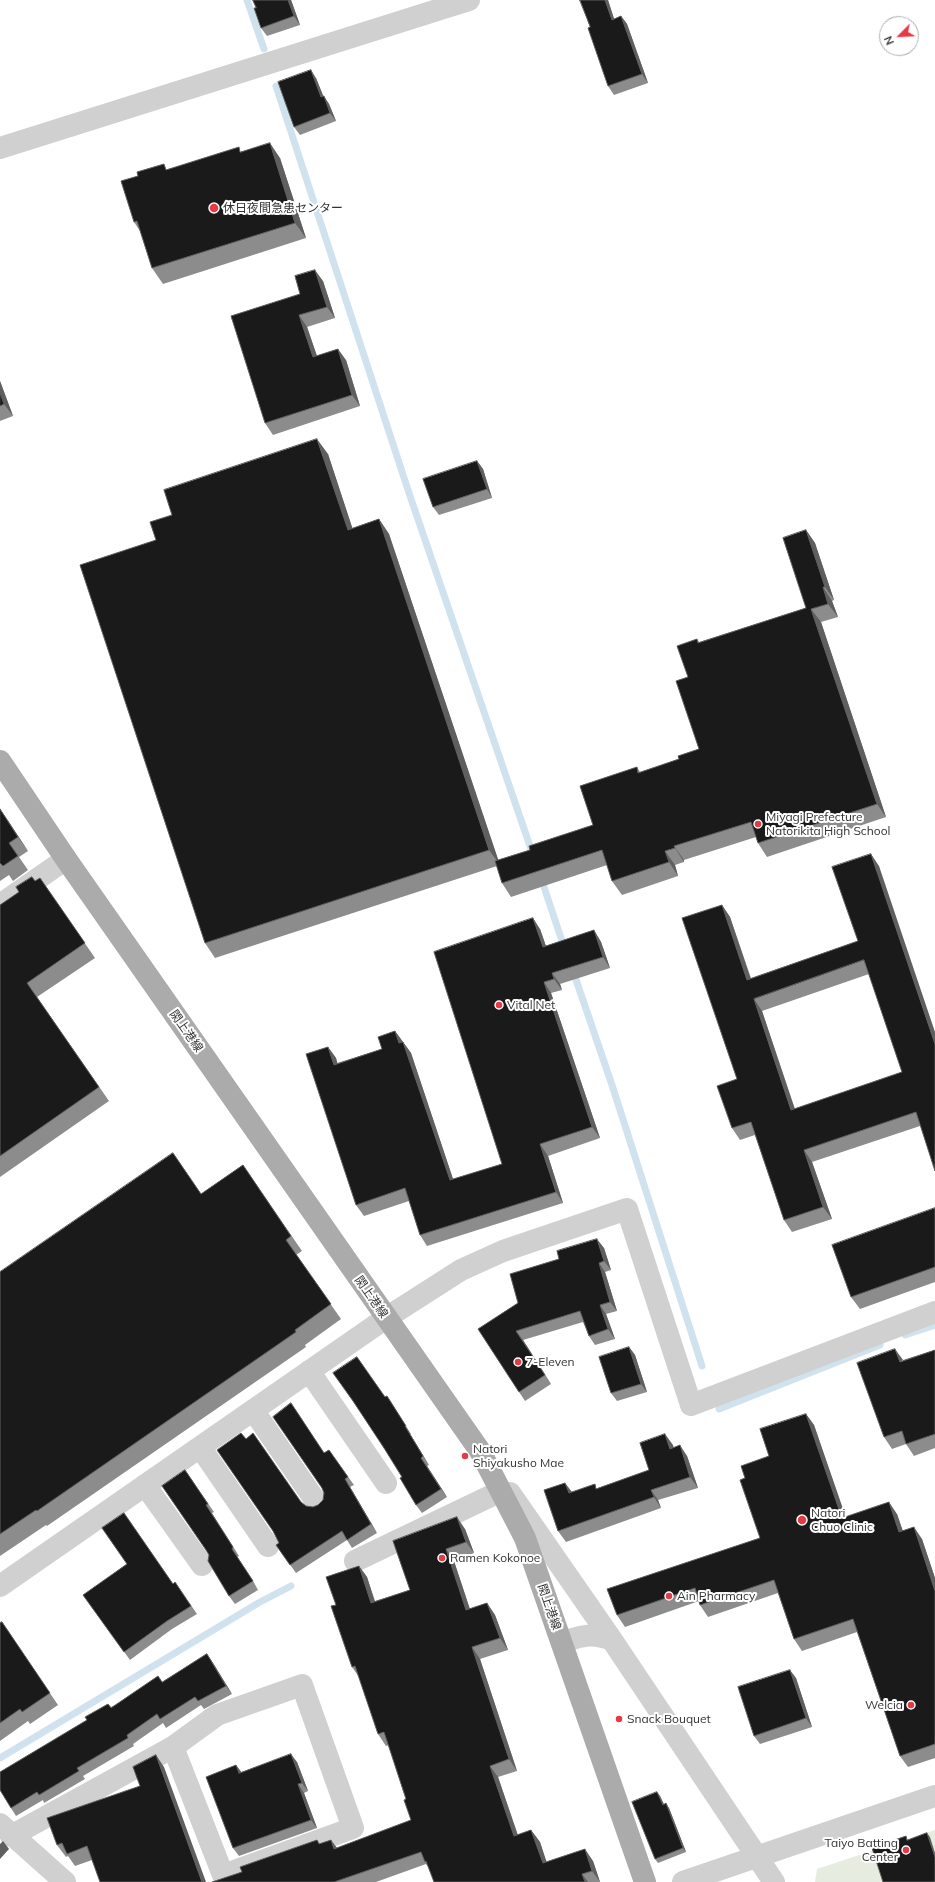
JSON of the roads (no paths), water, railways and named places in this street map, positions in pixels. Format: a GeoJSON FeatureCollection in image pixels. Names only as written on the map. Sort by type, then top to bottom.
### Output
{"type":"FeatureCollection","features":[{"type":"Feature","properties":{"kind":"main road","name":"閖上港線"},"geometry":{"type":"LineString","coordinates":[[0,761],[66,859],[386,1318],[480,1450],[525,1538],[645,1882]]}},
{"type":"Feature","properties":{"kind":"street"},"geometry":{"type":"LineString","coordinates":[[0,148],[469,0]]}},
{"type":"Feature","properties":{"kind":"street"},"geometry":{"type":"LineString","coordinates":[[0,905],[66,859]]}},
{"type":"Feature","properties":{"kind":"street"},"geometry":{"type":"LineString","coordinates":[[0,1586],[386,1318],[461,1270],[503,1251],[627,1209],[691,1406],[935,1312]]}},
{"type":"Feature","properties":{"kind":"street"},"geometry":{"type":"LineString","coordinates":[[309,1371],[386,1483]]}},
{"type":"Feature","properties":{"kind":"street"},"geometry":{"type":"LineString","coordinates":[[252,1410],[317,1503]]}},
{"type":"Feature","properties":{"kind":"street"},"geometry":{"type":"LineString","coordinates":[[200,1447],[268,1546]]}},
{"type":"Feature","properties":{"kind":"street"},"geometry":{"type":"LineString","coordinates":[[480,1450],[612,1640],[774,1882]]}},
{"type":"Feature","properties":{"kind":"street"},"geometry":{"type":"LineString","coordinates":[[145,1485],[202,1565]]}},
{"type":"Feature","properties":{"kind":"street"},"geometry":{"type":"LineString","coordinates":[[355,1561],[501,1491]]}},
{"type":"Feature","properties":{"kind":"street"},"geometry":{"type":"LineString","coordinates":[[562,1642],[584,1635],[598,1635],[612,1640]]}},
{"type":"Feature","properties":{"kind":"street"},"geometry":{"type":"LineString","coordinates":[[65,1882],[6,1830],[173,1747],[216,1715],[302,1685],[353,1828],[223,1875],[173,1747]]}},
{"type":"Feature","properties":{"kind":"street"},"geometry":{"type":"LineString","coordinates":[[683,1882],[935,1796]]}},
{"type":"Feature","properties":{"kind":"waterway"},"geometry":{"type":"LineString","coordinates":[[247,0],[264,49]]}},
{"type":"Feature","properties":{"kind":"waterway"},"geometry":{"type":"LineString","coordinates":[[276,86],[408,490],[533,855]]}},
{"type":"Feature","properties":{"kind":"waterway"},"geometry":{"type":"LineString","coordinates":[[541,878],[565,950]]}},
{"type":"Feature","properties":{"kind":"waterway"},"geometry":{"type":"LineString","coordinates":[[573,971],[612,1085],[702,1366]]}},
{"type":"Feature","properties":{"kind":"waterway"},"geometry":{"type":"LineString","coordinates":[[905,1335],[935,1325]]}},
{"type":"Feature","properties":{"kind":"waterway"},"geometry":{"type":"LineString","coordinates":[[719,1409],[880,1345]]}},
{"type":"Feature","properties":{"kind":"waterway"},"geometry":{"type":"LineString","coordinates":[[0,1758],[260,1602],[291,1586]]}},
{"type":"Feature","properties":{"kind":"place","name":"休日夜間急患センター"},"geometry":{"type":"Point","coordinates":[214,208]}},
{"type":"Feature","properties":{"kind":"place","name":"Miyagi Prefecture Natorikita High School"},"geometry":{"type":"Point","coordinates":[758,824]}},
{"type":"Feature","properties":{"kind":"place","name":"Vital Net"},"geometry":{"type":"Point","coordinates":[499,1005]}},
{"type":"Feature","properties":{"kind":"place","name":"7-Eleven"},"geometry":{"type":"Point","coordinates":[518,1362]}},
{"type":"Feature","properties":{"kind":"place","name":"Natori Shiyakusho Mae"},"geometry":{"type":"Point","coordinates":[465,1456]}},
{"type":"Feature","properties":{"kind":"place","name":"Natori Chuo Clinic"},"geometry":{"type":"Point","coordinates":[802,1520]}},
{"type":"Feature","properties":{"kind":"place","name":"Ramen Kokonoe"},"geometry":{"type":"Point","coordinates":[442,1558]}},
{"type":"Feature","properties":{"kind":"place","name":"Ain Pharmacy"},"geometry":{"type":"Point","coordinates":[669,1596]}},
{"type":"Feature","properties":{"kind":"place","name":"Welcia"},"geometry":{"type":"Point","coordinates":[911,1705]}},
{"type":"Feature","properties":{"kind":"place","name":"Snack Bouquet"},"geometry":{"type":"Point","coordinates":[619,1719]}},
{"type":"Feature","properties":{"kind":"place","name":"Taiyo Batting Center"},"geometry":{"type":"Point","coordinates":[906,1850]}}]}
